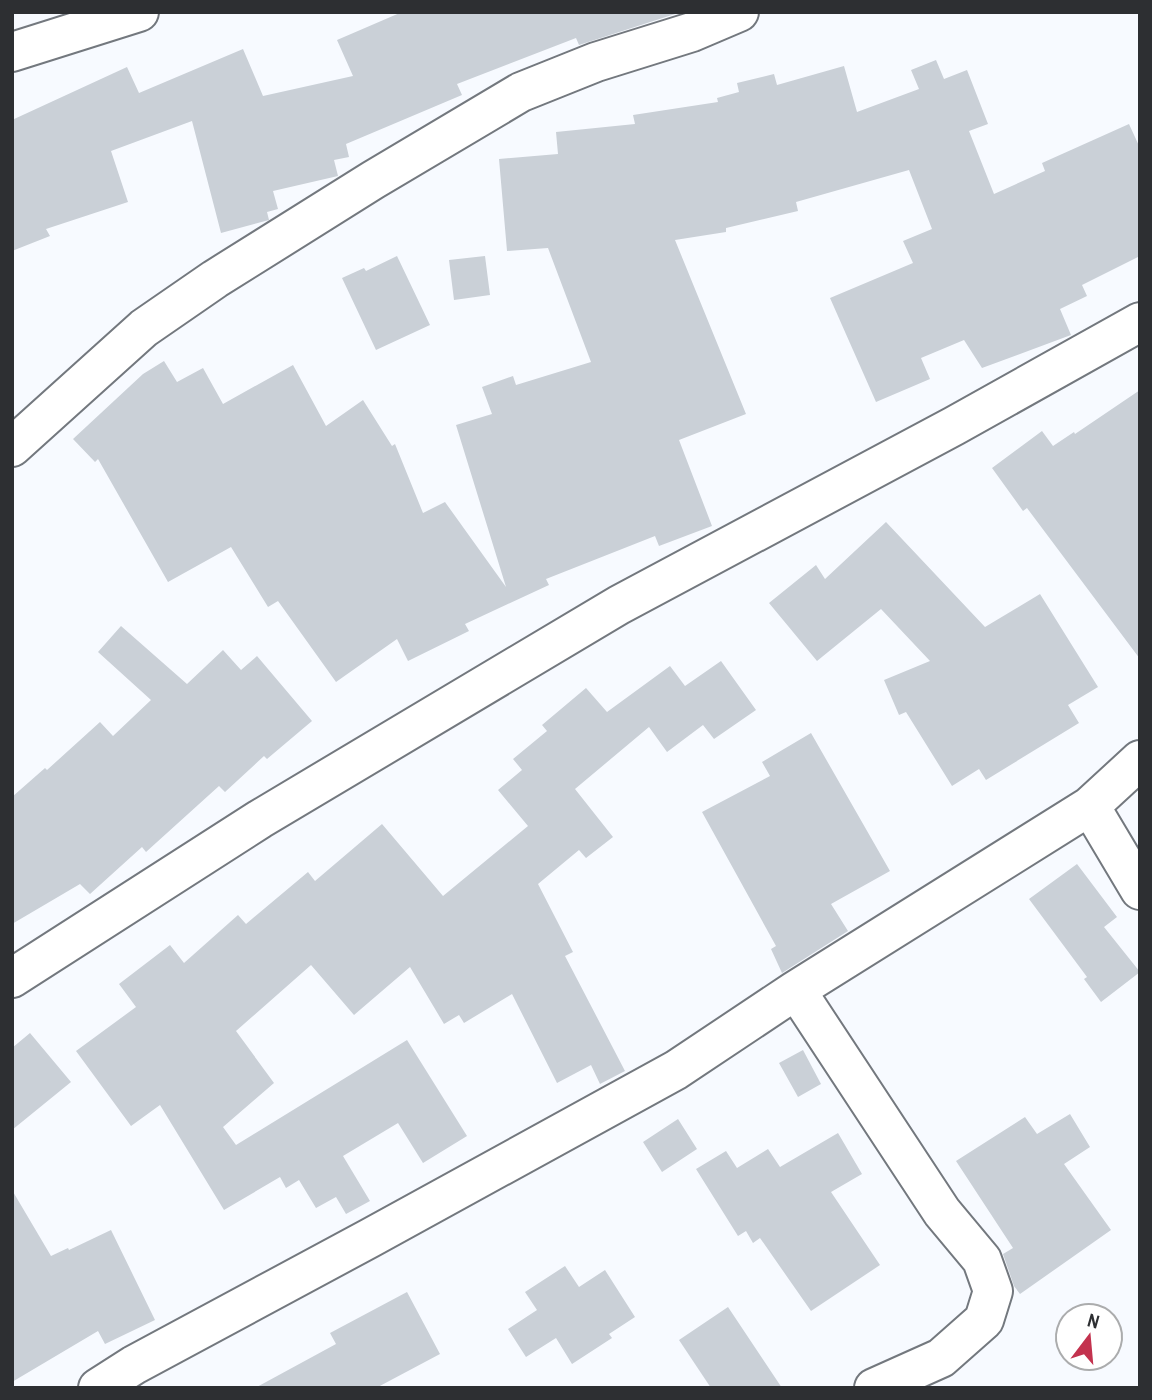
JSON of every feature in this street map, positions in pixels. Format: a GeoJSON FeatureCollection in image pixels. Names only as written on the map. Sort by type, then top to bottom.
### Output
{"type":"FeatureCollection","features":[{"type":"Feature","properties":{"kind":"street"},"geometry":{"type":"LineString","coordinates":[[12,51],[139,12]]}},
{"type":"Feature","properties":{"kind":"street"},"geometry":{"type":"LineString","coordinates":[[12,447],[144,328],[215,279],[521,92],[596,62],[692,32],[739,12]]}},
{"type":"Feature","properties":{"kind":"street"},"geometry":{"type":"LineString","coordinates":[[12,978],[260,819],[620,604],[954,426],[1140,322]]}},
{"type":"Feature","properties":{"kind":"street"},"geometry":{"type":"LineString","coordinates":[[97,1388],[134,1365],[676,1070],[796,990],[1090,806],[1140,760]]}},
{"type":"Feature","properties":{"kind":"street"},"geometry":{"type":"LineString","coordinates":[[1090,806],[1140,890]]}},
{"type":"Feature","properties":{"kind":"street"},"geometry":{"type":"LineString","coordinates":[[796,990],[943,1212],[982,1260],[993,1291],[984,1320],[941,1358],[874,1388]]}},
{"type":"Feature","properties":{"kind":"building"},"geometry":{"type":"Polygon","coordinates":[[[402,12],[675,14],[579,45],[576,38],[457,84],[462,95],[346,144],[349,157],[334,160],[338,176],[273,191],[278,209],[267,212],[269,220],[221,233],[192,121],[111,151],[128,202],[46,229],[50,236],[12,251],[12,120],[127,67],[139,93],[243,49],[263,96],[353,76],[337,40],[402,12]]]}},
{"type":"Feature","properties":{"kind":"building"},"geometry":{"type":"Polygon","coordinates":[[[936,60],[944,79],[967,70],[988,124],[969,131],[994,194],[1045,171],[1042,163],[1129,124],[1140,148],[1140,256],[1082,285],[1087,296],[1060,309],[1071,335],[982,368],[964,340],[921,358],[930,379],[876,402],[830,298],[913,263],[903,241],[932,229],[909,170],[796,202],[798,211],[726,228],[726,232],[675,240],[746,414],[679,440],[712,526],[659,546],[655,536],[546,579],[549,585],[465,624],[469,631],[408,661],[397,639],[336,682],[278,601],[268,607],[231,547],[168,582],[98,459],[95,462],[73,439],[143,374],[164,361],[177,382],[203,368],[223,404],[293,365],[326,426],[363,400],[392,446],[395,444],[423,513],[445,502],[506,587],[456,425],[492,414],[482,387],[513,376],[516,385],[591,362],[548,248],[507,251],[499,159],[558,154],[556,132],[635,124],[633,115],[718,102],[717,98],[739,92],[737,83],[774,74],[777,85],[844,66],[857,112],[919,89],[911,70],[936,60]]]}},
{"type":"Feature","properties":{"kind":"building"},"geometry":{"type":"Polygon","coordinates":[[[397,256],[430,325],[376,350],[342,278],[364,268],[366,271],[397,256]]]}},
{"type":"Feature","properties":{"kind":"building"},"geometry":{"type":"Polygon","coordinates":[[[485,256],[490,295],[454,300],[449,260],[485,256]]]}},
{"type":"Feature","properties":{"kind":"building"},"geometry":{"type":"Polygon","coordinates":[[[1140,390],[1140,659],[1027,508],[1023,511],[992,468],[1042,431],[1053,446],[1140,390]]]}},
{"type":"Feature","properties":{"kind":"building"},"geometry":{"type":"Polygon","coordinates":[[[886,522],[985,627],[1040,594],[1098,687],[1068,705],[1079,723],[986,780],[979,769],[952,786],[906,712],[899,715],[884,680],[930,661],[881,609],[817,661],[769,603],[816,565],[825,579],[886,522]]]}},
{"type":"Feature","properties":{"kind":"building"},"geometry":{"type":"Polygon","coordinates":[[[121,626],[187,684],[223,650],[241,670],[257,656],[312,721],[267,759],[264,756],[225,792],[219,786],[146,852],[142,847],[90,894],[80,884],[12,924],[12,797],[45,768],[47,770],[100,722],[113,736],[151,700],[98,652],[121,626]]]}},
{"type":"Feature","properties":{"kind":"building"},"geometry":{"type":"Polygon","coordinates":[[[721,661],[756,710],[714,739],[703,725],[667,752],[649,727],[575,789],[613,837],[586,858],[579,850],[538,884],[573,952],[565,956],[625,1071],[600,1084],[591,1065],[557,1083],[512,994],[464,1023],[459,1015],[444,1024],[410,967],[354,1015],[311,965],[236,1031],[274,1083],[223,1127],[236,1145],[407,1040],[467,1136],[423,1163],[398,1123],[343,1156],[370,1201],[346,1214],[336,1197],[316,1208],[299,1180],[286,1188],[280,1177],[224,1210],[160,1105],[131,1126],[76,1051],[136,1007],[119,984],[170,945],[184,963],[238,915],[246,924],[308,872],[315,881],[382,824],[443,896],[528,826],[498,790],[522,770],[513,759],[547,731],[542,725],[586,688],[607,712],[670,666],[685,686],[721,661]]]}},
{"type":"Feature","properties":{"kind":"building"},"geometry":{"type":"Polygon","coordinates":[[[811,733],[890,871],[831,904],[848,931],[782,973],[771,949],[776,946],[702,812],[770,776],[762,762],[811,733]]]}},
{"type":"Feature","properties":{"kind":"building"},"geometry":{"type":"Polygon","coordinates":[[[1077,864],[1117,917],[1104,927],[1140,972],[1101,1002],[1084,979],[1087,977],[1029,899],[1077,864]]]}},
{"type":"Feature","properties":{"kind":"building"},"geometry":{"type":"Polygon","coordinates":[[[30,1033],[71,1082],[12,1130],[12,1048],[30,1033]]]}},
{"type":"Feature","properties":{"kind":"building"},"geometry":{"type":"Polygon","coordinates":[[[803,1050],[821,1084],[798,1097],[779,1063],[803,1050]]]}},
{"type":"Feature","properties":{"kind":"building"},"geometry":{"type":"Polygon","coordinates":[[[1070,1114],[1090,1147],[1064,1164],[1111,1230],[1020,1294],[1014,1286],[1003,1254],[1013,1248],[956,1161],[1025,1117],[1037,1134],[1070,1114]]]}},
{"type":"Feature","properties":{"kind":"building"},"geometry":{"type":"Polygon","coordinates":[[[678,1119],[697,1149],[662,1172],[643,1142],[678,1119]]]}},
{"type":"Feature","properties":{"kind":"building"},"geometry":{"type":"Polygon","coordinates":[[[838,1133],[862,1174],[831,1192],[880,1265],[811,1311],[760,1238],[753,1243],[746,1231],[738,1236],[696,1169],[726,1151],[737,1168],[768,1149],[780,1167],[838,1133]]]}},
{"type":"Feature","properties":{"kind":"building"},"geometry":{"type":"Polygon","coordinates":[[[12,1190],[51,1256],[111,1230],[155,1320],[105,1344],[98,1331],[12,1382],[12,1190]]]}},
{"type":"Feature","properties":{"kind":"building"},"geometry":{"type":"Polygon","coordinates":[[[565,1266],[579,1287],[605,1270],[635,1317],[609,1334],[612,1338],[572,1364],[556,1338],[526,1357],[508,1329],[537,1310],[525,1292],[565,1266]]]}},
{"type":"Feature","properties":{"kind":"building"},"geometry":{"type":"Polygon","coordinates":[[[407,1292],[440,1354],[376,1388],[255,1388],[336,1344],[330,1333],[407,1292]]]}},
{"type":"Feature","properties":{"kind":"building"},"geometry":{"type":"Polygon","coordinates":[[[728,1307],[782,1388],[711,1388],[679,1340],[728,1307]]]}}]}
